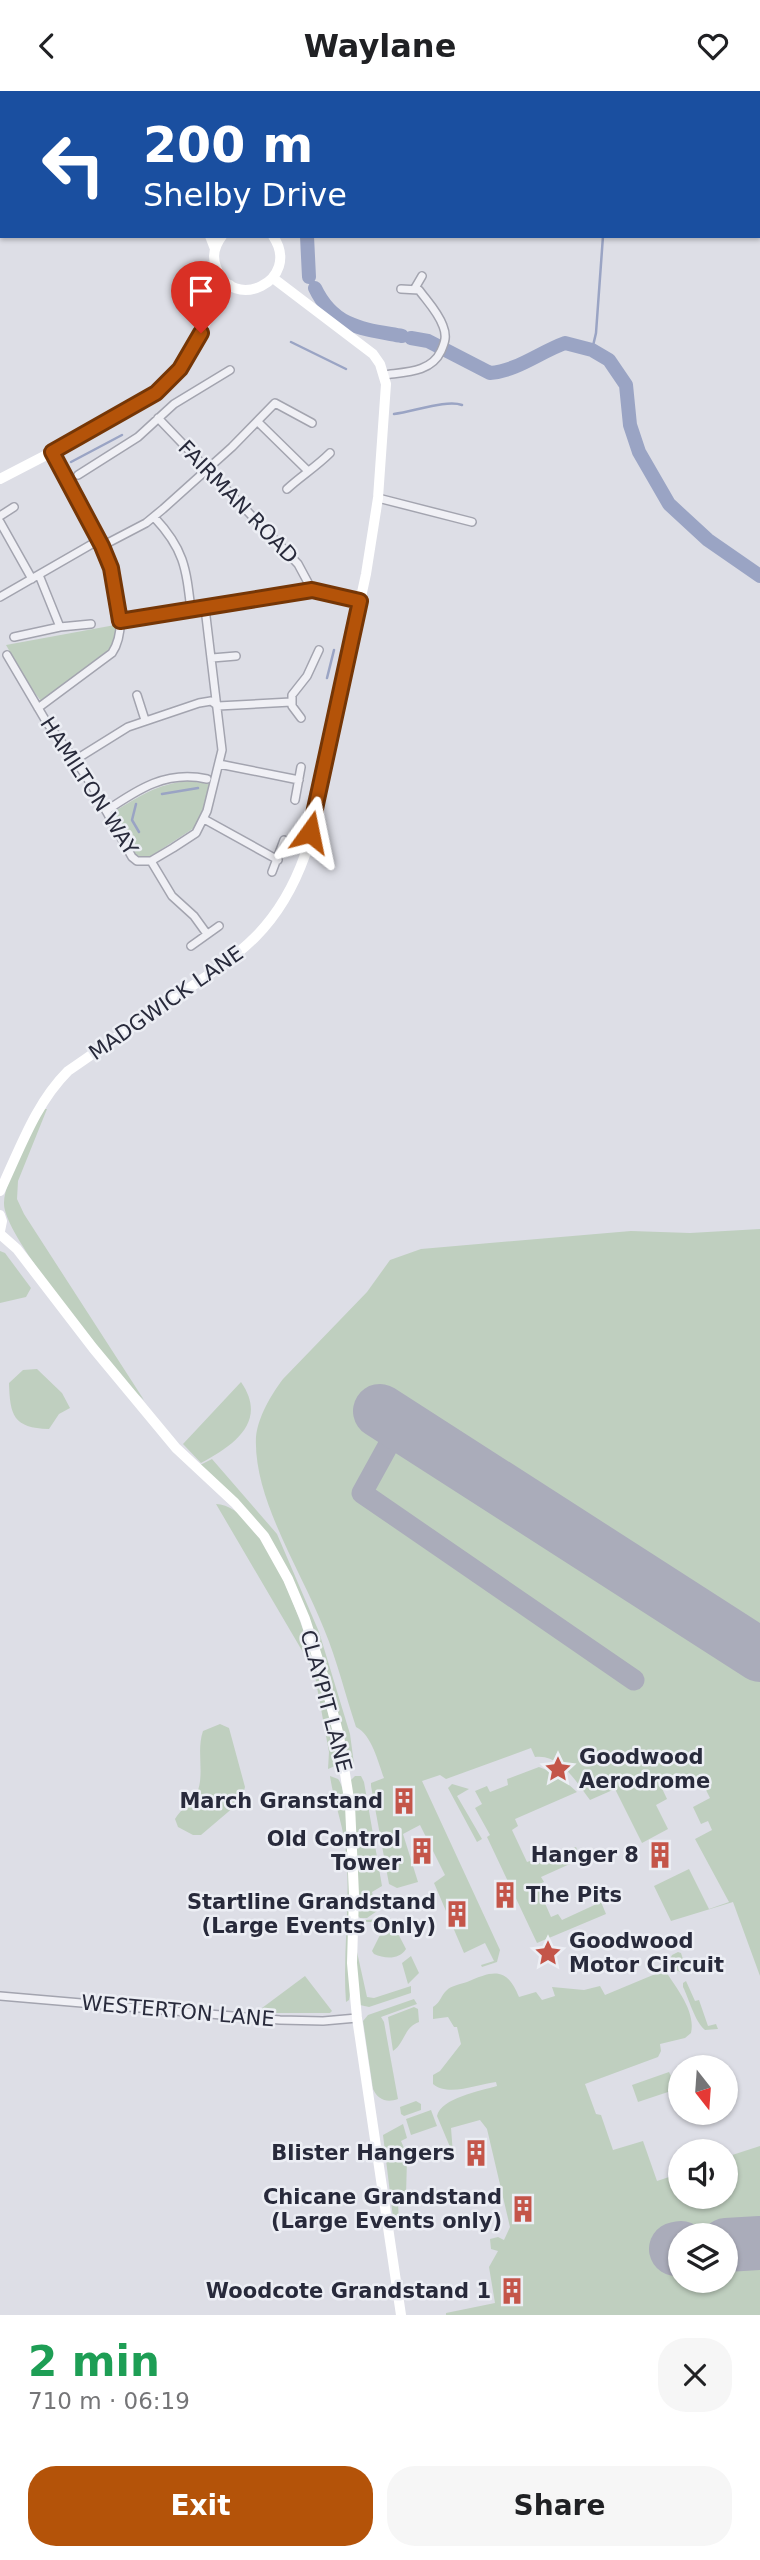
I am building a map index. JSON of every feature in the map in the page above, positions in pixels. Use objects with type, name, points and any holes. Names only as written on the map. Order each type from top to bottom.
[{"type":"street","points":[[211,238],[215,249],[216,270],[230,285],[248,291],[266,285],[273,278],[281,257],[279,241]]},
{"type":"street","points":[[215,249],[221,238]]},
{"type":"street","points":[[415,288],[422,277]]},
{"type":"street","points":[[273,278],[360,343],[380,363],[384,375],[423,368],[435,362],[446,342],[441,320],[419,289],[401,289]]},
{"type":"street","points":[[0,479],[140,403],[170,381],[230,285]]},
{"type":"street","points":[[78,475],[138,437],[174,404],[230,370]]},
{"type":"street","name":"MADGWICK LANE","points":[[0,1191],[43,1101],[68,1071],[239,953],[265,929],[292,887],[305,855],[360,601],[378,498],[386,414],[384,375]]},
{"type":"street","points":[[0,597],[154,517],[258,422],[275,403],[312,423]]},
{"type":"street","name":"FAIRMAN ROAD","points":[[158,418],[298,564],[312,590]]},
{"type":"street","points":[[258,422],[307,470]]},
{"type":"street","points":[[38,708],[113,653],[118,645],[120,621],[111,568],[101,543],[52,452]]},
{"type":"street","points":[[287,489],[330,453]]},
{"type":"street","points":[[378,498],[472,522]]},
{"type":"street","points":[[0,516],[14,507]]},
{"type":"street","points":[[154,517],[180,551],[191,610]]},
{"type":"street","points":[[0,522],[36,577],[60,627]]},
{"type":"street","points":[[120,621],[312,590],[360,601]]},
{"type":"street","name":"HAMILTON WAY","points":[[7,655],[60,743],[75,760],[132,857],[137,861],[151,861],[196,833],[204,819],[222,750],[205,607]]},
{"type":"street","points":[[15,637],[60,627],[91,624]]},
{"type":"street","points":[[290,702],[295,689],[307,676],[319,650]]},
{"type":"street","points":[[212,658],[236,656]]},
{"type":"street","points":[[137,695],[145,720]]},
{"type":"street","points":[[75,760],[115,734],[145,720],[199,703],[211,701],[218,706],[290,702]]},
{"type":"street","points":[[290,702],[301,718]]},
{"type":"street","points":[[219,764],[299,780]]},
{"type":"street","points":[[295,800],[301,767]]},
{"type":"street","points":[[106,811],[157,781],[182,776],[206,779]]},
{"type":"street","points":[[204,819],[278,860]]},
{"type":"street","points":[[272,872],[284,840]]},
{"type":"street","points":[[151,861],[170,893],[194,916],[208,935]]},
{"type":"street","points":[[191,946],[219,926]]},
{"type":"street","points":[[0,1215],[0,1232]]},
{"type":"street","name":"CLAYPIT LANE","points":[[0,1232],[17,1249],[176,1448],[254,1524],[273,1551],[305,1619],[324,1678],[345,1770],[353,1849],[352,1963],[357,2018],[401,2315]]},
{"type":"street","name":"WESTERTON LANE","points":[[0,1996],[280,2020],[323,2021],[357,2018]]},
{"type":"green space","points":[[115,625],[116,641],[108,652],[41,701],[6,645]]},
{"type":"green space","points":[[189,781],[209,784],[201,817],[194,828],[151,856],[141,857],[135,854],[112,813],[158,788]]},
{"type":"green space","points":[[44,1109],[47,1109],[18,1181],[17,1199],[144,1400],[132,1389],[58,1296],[20,1242],[8,1219],[4,1203],[9,1181]]},
{"type":"green space","points":[[760,1229],[760,1976],[733,1902],[671,1921],[654,1886],[689,1869],[709,1909],[729,1902],[695,1839],[712,1830],[708,1821],[701,1824],[693,1807],[710,1798],[702,1782],[686,1790],[677,1773],[659,1782],[667,1799],[656,1805],[668,1829],[642,1843],[615,1789],[590,1800],[560,1764],[544,1757],[535,1757],[531,1748],[446,1779],[440,1775],[422,1781],[500,1950],[497,1962],[482,1967],[481,1965],[494,1961],[485,1943],[464,1953],[434,1883],[445,1875],[420,1825],[403,1834],[418,1882],[397,1888],[389,1884],[371,1786],[371,1783],[384,1778],[370,1742],[356,1727],[329,1641],[270,1510],[257,1461],[256,1437],[262,1414],[283,1379],[367,1292],[390,1260],[421,1249],[631,1231],[690,1233]]},
{"type":"green space","points":[[0,1251],[5,1253],[31,1288],[26,1297],[0,1303]]},
{"type":"green space","points":[[37,1369],[62,1393],[70,1408],[59,1414],[49,1429],[28,1426],[21,1422],[16,1418],[11,1404],[9,1383],[23,1370]]},
{"type":"green space","points":[[241,1382],[251,1409],[249,1420],[236,1440],[201,1463],[183,1444]]},
{"type":"green space","points":[[212,1459],[277,1534],[319,1632],[350,1734],[354,1764],[348,1762],[283,1562],[200,1465]]},
{"type":"green space","points":[[216,1504],[239,1514],[260,1538],[280,1573],[297,1614],[324,1698],[339,1760],[335,1766],[328,1769],[329,1752],[314,1671]]},
{"type":"green space","points":[[220,1724],[229,1728],[245,1787],[241,1801],[201,1835],[193,1835],[178,1827],[175,1819],[197,1793],[203,1731]]},
{"type":"green space","points":[[539,1767],[557,1774],[577,1792],[515,1819],[518,1826],[512,1830],[527,1862],[533,1860],[537,1864],[576,1847],[581,1859],[541,1877],[544,1882],[537,1885],[551,1917],[558,1914],[562,1920],[601,1902],[606,1914],[537,1943],[487,1837],[490,1835],[475,1808],[482,1804],[475,1791],[487,1786],[490,1792],[508,1785],[507,1779]]},
{"type":"green space","points":[[330,1776],[338,1779],[347,1816],[351,1916],[350,1994],[346,2002],[347,1864],[344,1836]]},
{"type":"green space","points":[[355,1776],[361,1776],[364,1782],[382,1886],[372,1892],[377,1911],[367,1918],[357,1915],[351,1785]]},
{"type":"green space","points":[[452,1784],[469,1789],[457,1796],[482,1839],[477,1842],[448,1788]]},
{"type":"green space","points":[[390,1918],[406,1949],[396,1957],[387,1958],[372,1951],[382,1931],[386,1930],[386,1922],[366,1920]]},
{"type":"green space","points":[[357,1952],[367,1997],[374,1998],[411,1986],[411,1993],[369,2007],[360,2005]]},
{"type":"green space","points":[[681,1953],[686,1969],[683,1973],[673,1969],[669,1961],[672,1955]]},
{"type":"green space","points":[[411,1956],[419,1973],[408,1984],[402,1963]]},
{"type":"green space","points":[[665,1970],[691,2016],[691,2033],[685,2038],[660,2044],[658,2057],[585,2084],[596,2114],[601,2115],[613,2150],[643,2141],[657,2181],[668,2177],[668,2209],[738,2209],[738,2153],[760,2146],[760,2315],[446,2315],[495,2303],[489,2267],[498,2251],[491,2249],[490,2239],[498,2237],[504,2240],[510,2227],[487,2129],[480,2120],[451,2128],[453,2154],[437,2116],[446,2104],[497,2086],[496,2082],[455,2090],[439,2088],[433,2084],[433,2075],[440,2071],[461,2044],[457,2027],[454,2027],[448,2017],[433,2019],[433,2007],[445,1992],[454,1986],[492,1974],[499,1974],[510,1980],[519,1997],[536,1992],[542,2000],[555,1996],[552,1987],[584,1990],[600,1986],[605,1995]]},
{"type":"green space","points":[[305,1976],[332,2011],[330,2013],[261,2013],[262,2008]]},
{"type":"green space","points":[[686,1981],[695,2001],[699,2000],[708,2026],[716,2024],[718,2029],[705,2030],[698,2022],[683,1987]]},
{"type":"green space","points":[[414,1999],[417,2004],[381,2017],[398,2099],[383,2100],[373,2089],[363,2021],[368,2015]]},
{"type":"green space","points":[[414,2007],[418,2009],[419,2022],[410,2028],[393,2051],[388,2017]]},
{"type":"green space","points":[[668,2072],[668,2092],[638,2102],[632,2085]]},
{"type":"green space","points":[[416,2101],[421,2104],[421,2110],[404,2116],[401,2114],[400,2107]]},
{"type":"green space","points":[[431,2110],[437,2126],[411,2135],[406,2119]]},
{"type":"green space","points":[[403,2124],[407,2138],[401,2141],[404,2148],[410,2147],[415,2154],[407,2159],[406,2196],[404,2202],[398,2202],[399,2225],[394,2226],[383,2135]]},
{"type":"waterway","points":[[307,238],[309,277]]},
{"type":"waterway","points":[[592,350],[596,333],[603,238]]},
{"type":"waterway","points":[[315,288],[331,311],[341,319],[363,328],[402,336]]},
{"type":"waterway","points":[[411,338],[428,341],[490,373],[519,365],[565,343],[592,350],[609,360],[626,385],[630,425],[639,452],[669,504],[708,540],[760,576]]},
{"type":"waterway","points":[[291,342],[346,369]]},
{"type":"waterway","points":[[394,414],[439,405],[462,405]]},
{"type":"waterway","points":[[71,462],[122,435]]},
{"type":"waterway","points":[[327,678],[334,650]]},
{"type":"waterway","points":[[162,794],[198,788]]},
{"type":"waterway","points":[[136,804],[132,820],[139,832]]},
{"type":"taxiway","points":[[400,1424],[362,1493],[634,1680]]},
{"type":"runway","points":[[380,1411],[760,1655]]},
{"type":"runway","points":[[738,2244],[760,2243]]},
{"type":"place","name":"Goodwood Aerodrome","points":[[558,1769]]},
{"type":"place","name":"March Granstand","points":[[404,1801]]},
{"type":"place","name":"Old Control Tower","points":[[422,1851]]},
{"type":"place","name":"Hanger 8","points":[[660,1855]]},
{"type":"place","name":"The Pits","points":[[505,1895]]},
{"type":"place","name":"Startline Grandstand (Large Events Only)","points":[[457,1914]]},
{"type":"place","name":"Goodwood Motor Circuit","points":[[548,1953]]},
{"type":"place","name":"Blister Hangers","points":[[476,2153]]},
{"type":"place","name":"Chicane Grandstand (Large Events only)","points":[[523,2209]]},
{"type":"place","name":"Woodcote Grandstand 1","points":[[512,2291]]},
{"type":"route","points":[[201,333],[180,369],[156,393],[52,452],[111,568],[120,621],[312,590],[360,601],[310,832]]}]
